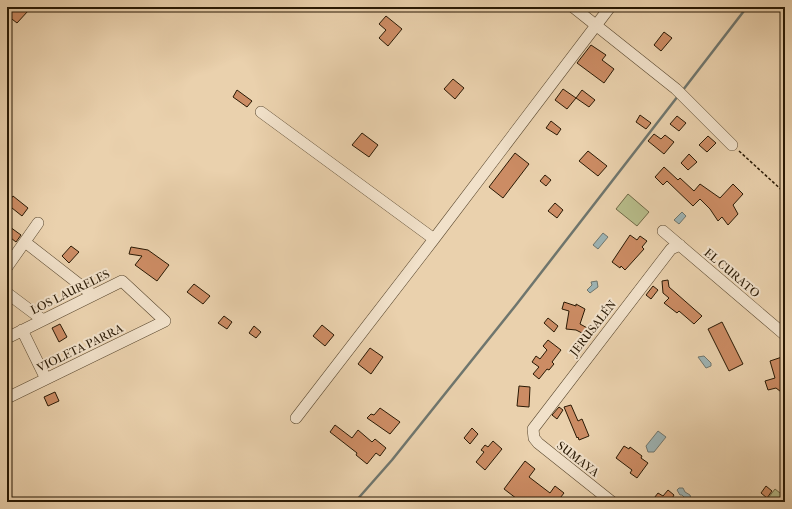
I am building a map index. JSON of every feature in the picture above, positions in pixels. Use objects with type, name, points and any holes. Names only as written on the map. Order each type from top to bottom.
[{"type":"street","points":[[573,7],[676,89],[732,145]]},
{"type":"street","points":[[296,418],[610,7]]},
{"type":"street","points":[[260,112],[434,239]]},
{"type":"street","points":[[7,266],[38,223]]},
{"type":"street","name":"EL CURATO","points":[[662,231],[785,335]]},
{"type":"street","points":[[25,242],[93,295]]},
{"type":"street","name":"JERUSALÉN","points":[[532,432],[535,424],[666,255],[671,249],[680,245]]},
{"type":"street","name":"LOS LAURELES","points":[[7,338],[122,281],[165,321]]},
{"type":"street","points":[[7,293],[43,320]]},
{"type":"street","name":"VIOLETA PARRA","points":[[7,398],[165,321]]},
{"type":"street","points":[[22,330],[46,379]]},
{"type":"street","name":"SUMAYA","points":[[532,432],[538,443],[612,502]]},
{"type":"path","points":[[732,145],[785,193]]},
{"type":"green space","points":[[628,194],[649,212],[637,226],[616,209]]},
{"type":"green space","points":[[775,489],[785,497],[785,502],[765,502]]},
{"type":"water","points":[[682,212],[686,216],[679,224],[674,220]]},
{"type":"water","points":[[603,233],[608,237],[598,249],[593,245]]},
{"type":"water","points":[[597,281],[598,287],[590,293],[587,290],[592,285],[591,282]]},
{"type":"water","points":[[704,356],[711,363],[711,366],[706,368],[698,357]]},
{"type":"water","points":[[658,431],[666,437],[654,452],[648,452],[646,446]]},
{"type":"water","points":[[679,488],[683,488],[685,492],[690,495],[691,499],[688,501],[680,495],[677,490]]},
{"type":"building","points":[[16,7],[23,7],[28,11],[17,23],[8,16]]},
{"type":"building","points":[[386,16],[402,29],[388,46],[379,38],[386,30],[379,24]]},
{"type":"building","points":[[664,32],[672,38],[661,51],[654,45]]},
{"type":"building","points":[[591,45],[606,55],[602,60],[614,69],[604,83],[577,63]]},
{"type":"building","points":[[453,79],[464,88],[455,99],[444,89]]},
{"type":"building","points":[[563,89],[576,98],[567,109],[555,100]]},
{"type":"building","points":[[237,90],[252,101],[247,107],[233,97]]},
{"type":"building","points":[[582,90],[595,100],[589,107],[576,98]]},
{"type":"building","points":[[640,115],[651,123],[646,129],[636,122]]},
{"type":"building","points":[[677,116],[686,123],[679,131],[670,124]]},
{"type":"building","points":[[551,121],[561,129],[557,135],[546,128]]},
{"type":"building","points":[[362,133],[378,145],[369,157],[352,145]]},
{"type":"building","points":[[654,134],[661,139],[665,135],[674,142],[664,154],[648,141]]},
{"type":"building","points":[[708,136],[716,143],[707,152],[699,145]]},
{"type":"building","points":[[588,151],[607,166],[598,176],[579,161]]},
{"type":"building","points":[[515,153],[529,164],[503,198],[489,187]]},
{"type":"building","points":[[689,154],[697,162],[688,170],[681,163]]},
{"type":"building","points":[[664,167],[678,180],[680,178],[694,191],[700,184],[720,198],[733,184],[743,194],[733,205],[738,214],[728,225],[722,217],[718,221],[710,209],[700,199],[693,206],[667,181],[663,185],[655,177]]},
{"type":"building","points":[[545,175],[551,180],[546,186],[540,181]]},
{"type":"building","points":[[13,196],[28,208],[22,216],[7,204]]},
{"type":"building","points":[[555,203],[563,210],[557,218],[548,211]]},
{"type":"building","points":[[10,227],[21,235],[16,242],[7,235]]},
{"type":"building","points":[[630,235],[637,240],[640,236],[647,241],[642,247],[644,249],[625,270],[621,266],[620,268],[612,262]]},
{"type":"building","points":[[71,246],[79,252],[69,263],[62,256]]},
{"type":"building","points":[[131,247],[148,250],[169,265],[157,281],[135,265],[142,256],[129,254]]},
{"type":"building","points":[[668,280],[669,287],[702,316],[694,324],[679,311],[677,313],[664,303],[669,298],[663,293],[662,281]]},
{"type":"building","points":[[194,284],[210,296],[203,304],[187,292]]},
{"type":"building","points":[[653,286],[658,290],[651,299],[646,295]]},
{"type":"building","points":[[564,302],[576,306],[576,304],[585,309],[580,324],[591,330],[588,336],[576,330],[566,329],[569,311],[562,309]]},
{"type":"building","points":[[224,316],[232,322],[227,329],[218,323]]},
{"type":"building","points":[[548,318],[558,326],[554,332],[544,323]]},
{"type":"building","points":[[722,322],[743,364],[729,371],[708,329]]},
{"type":"building","points":[[60,324],[67,337],[59,342],[52,328]]},
{"type":"building","points":[[322,325],[334,335],[325,346],[313,336]]},
{"type":"building","points":[[254,326],[261,332],[256,338],[249,333]]},
{"type":"building","points":[[548,340],[561,350],[552,362],[554,364],[549,370],[547,369],[539,379],[533,374],[539,367],[532,362],[536,356],[540,359],[547,350],[543,346]]},
{"type":"building","points":[[370,348],[383,357],[371,374],[358,364]]},
{"type":"building","points":[[782,357],[785,367],[781,368],[785,381],[785,395],[776,388],[768,390],[765,381],[775,378],[770,361]]},
{"type":"building","points":[[519,386],[530,387],[529,407],[517,406]]},
{"type":"building","points":[[55,392],[59,401],[48,406],[44,397]]},
{"type":"building","points":[[571,405],[578,421],[582,419],[589,436],[579,440],[564,407]]},
{"type":"building","points":[[559,407],[563,410],[557,419],[552,415]]},
{"type":"building","points":[[380,408],[400,422],[390,434],[367,418],[371,414],[374,415]]},
{"type":"building","points":[[335,425],[352,438],[358,430],[372,442],[375,439],[386,448],[380,456],[376,453],[367,464],[356,455],[357,453],[330,432]]},
{"type":"building","points":[[472,428],[478,434],[470,444],[464,438]]},
{"type":"building","points":[[493,441],[502,449],[485,470],[476,462],[484,452],[481,450],[485,445],[488,447]]},
{"type":"building","points":[[624,446],[629,449],[630,447],[642,456],[641,458],[648,463],[637,478],[630,473],[632,470],[616,458]]},
{"type":"building","points":[[525,461],[535,469],[529,477],[550,493],[555,486],[564,493],[557,502],[521,502],[504,489]]},
{"type":"building","points":[[766,486],[772,491],[767,498],[761,493]]},
{"type":"building","points":[[668,490],[674,495],[670,502],[651,502],[658,493],[663,496]]},
{"type":"waterway","points":[[683,90],[747,7]]},
{"type":"waterway","points":[[355,502],[392,460],[516,305],[678,96]]}]
